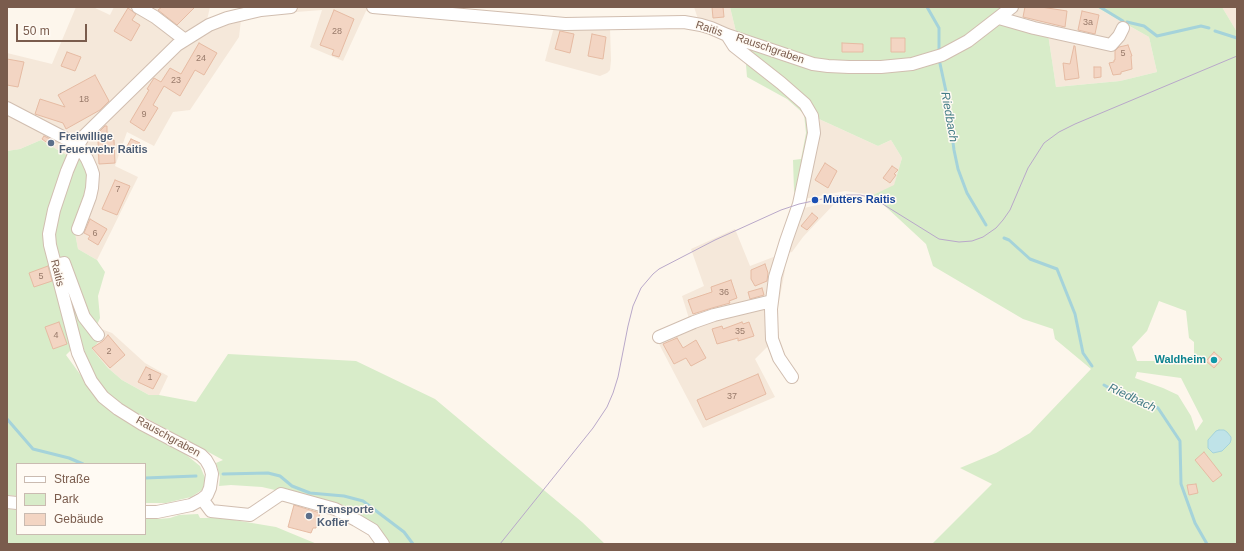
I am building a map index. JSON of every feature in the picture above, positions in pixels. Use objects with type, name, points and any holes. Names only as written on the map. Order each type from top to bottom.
[{"type":"street","points":[[138,7],[155,17],[184,40]]},
{"type":"street","name":"Raitis","points":[[103,397],[91,381],[78,353],[50,245],[49,234],[57,198],[78,145],[86,132],[184,40],[209,25],[227,18],[261,10],[291,7]]},
{"type":"street","name":"Raitis","points":[[373,7],[565,24],[684,22],[701,25],[727,35],[734,46],[805,104],[812,116],[814,133],[799,204],[775,277],[771,309],[772,339],[779,358],[792,377]]},
{"type":"street","name":"Rauschgraben","points":[[727,35],[813,64],[837,67],[881,67],[912,64],[940,56],[968,41],[1012,7]]},
{"type":"street","points":[[999,18],[1034,28],[1111,45],[1119,36],[1123,28]]},
{"type":"street","points":[[7,108],[78,145],[90,165],[93,177],[90,197],[78,229]]},
{"type":"street","points":[[55,265],[64,263],[84,317],[98,335]]},
{"type":"street","points":[[659,337],[714,315],[772,301]]},
{"type":"street","name":"Rauschgraben","points":[[103,397],[142,424],[201,455],[206,460],[212,474],[212,482],[207,495],[202,499]]},
{"type":"street","points":[[146,512],[157,512],[191,505],[202,499],[210,511],[250,515],[281,494],[335,509],[373,530],[383,544]]},
{"type":"shaded area","points":[[76,7],[93,7],[110,15],[114,7],[210,7],[207,20],[255,7],[407,7],[408,14],[366,11],[343,61],[310,47],[322,10],[283,13],[241,20],[239,37],[190,110],[173,112],[154,146],[127,132],[115,166],[138,177],[97,260],[78,249],[75,233],[68,156],[41,140],[20,149],[7,151],[7,53],[52,64]]},
{"type":"shaded area","points":[[694,7],[730,7],[739,44],[698,19]]},
{"type":"shaded area","points":[[1004,7],[1096,7],[1149,37],[1157,72],[1120,81],[1056,87],[1048,34],[987,21]]},
{"type":"shaded area","points":[[1222,7],[1237,7],[1237,32]]},
{"type":"shaded area","points":[[554,27],[610,28],[610,70],[600,76],[545,61]]},
{"type":"shaded area","points":[[819,119],[878,146],[891,140],[902,158],[894,186],[873,195],[845,191],[804,199]]},
{"type":"shaded area","points":[[837,201],[803,237],[792,252],[787,253],[782,269],[785,270],[769,345],[755,359],[775,397],[703,428],[659,344],[691,325],[682,296],[704,286],[691,249],[735,229],[750,266],[776,256],[794,210]]},
{"type":"shaded area","points":[[96,327],[112,333],[145,363],[168,376],[159,395],[149,395],[122,380],[108,368],[92,349],[89,332]]},
{"type":"green space","points":[[730,7],[1004,7],[988,20],[1048,34],[1056,87],[1120,81],[1157,72],[1149,37],[1096,7],[1222,7],[1237,32],[1237,544],[929,544],[933,543],[992,484],[960,468],[996,453],[1030,433],[1091,369],[1055,339],[1053,329],[1023,319],[933,266],[926,244],[873,195],[894,185],[902,158],[891,140],[878,146],[819,119],[797,199],[794,191],[793,160],[801,159],[806,133],[804,114],[787,99],[747,77],[746,65],[749,53],[739,44]],"holes":[[[1159,301],[1186,311],[1189,338],[1194,342],[1194,354],[1180,361],[1137,361],[1132,347],[1147,331]],[[1137,372],[1181,378],[1203,421],[1196,431],[1191,416],[1178,395],[1135,378]]]},
{"type":"green space","points":[[41,140],[68,156],[83,157],[90,170],[90,189],[75,233],[78,249],[97,260],[105,272],[98,296],[100,318],[96,327],[89,332],[98,342],[92,349],[108,368],[122,380],[149,395],[159,395],[196,402],[228,354],[356,361],[435,399],[582,522],[605,544],[391,544],[374,525],[314,499],[262,487],[231,485],[219,486],[220,477],[216,463],[223,460],[122,405],[107,393],[97,381],[81,340],[66,355],[101,403],[133,425],[184,453],[200,466],[206,480],[202,490],[191,497],[166,503],[146,503],[146,463],[16,463],[16,496],[7,495],[7,151],[20,149]]},
{"type":"green space","points":[[7,509],[16,510],[16,535],[146,535],[146,519],[170,518],[179,515],[198,514],[200,518],[234,518],[234,520],[276,527],[317,544],[7,544]]},
{"type":"water","points":[[1224,430],[1227,432],[1231,437],[1231,440],[1222,451],[1213,453],[1208,448],[1208,440],[1216,431]]},
{"type":"building","points":[[162,7],[195,7],[177,25],[158,10]]},
{"type":"building","points":[[712,7],[723,7],[724,17],[713,18]]},
{"type":"building","points":[[1025,7],[1041,7],[1067,11],[1065,27],[1023,17]]},
{"type":"building","points":[[128,8],[136,14],[132,20],[140,25],[131,41],[114,31]]},
{"type":"building","points":[[334,10],[354,19],[339,57],[332,55],[334,50],[320,45]]},
{"type":"building","points":[[1082,11],[1099,15],[1095,34],[1078,30]]},
{"type":"building","points":[[560,31],[574,34],[570,53],[555,49]]},
{"type":"building","points":[[592,34],[606,37],[603,59],[588,56]]},
{"type":"building","points":[[891,38],[905,38],[905,52],[891,52]]},
{"type":"building","points":[[199,43],[217,53],[204,75],[195,70],[180,96],[164,86],[153,105],[158,108],[144,131],[130,122],[149,90],[147,89],[154,78],[161,82],[170,68],[181,74]]},
{"type":"building","points":[[842,43],[863,44],[863,52],[842,52]]},
{"type":"building","points":[[1128,45],[1132,56],[1132,69],[1121,72],[1121,74],[1113,75],[1109,63],[1114,62],[1115,60],[1115,51],[1119,47]]},
{"type":"building","points":[[1074,46],[1079,78],[1065,80],[1063,63],[1070,64]]},
{"type":"building","points":[[67,52],[81,57],[75,71],[61,66]]},
{"type":"building","points":[[7,59],[24,62],[18,87],[7,85]]},
{"type":"building","points":[[1094,67],[1101,67],[1101,77],[1094,78]]},
{"type":"building","points":[[95,75],[109,101],[100,110],[66,129],[63,123],[35,114],[40,99],[65,107],[58,95]]},
{"type":"building","points":[[107,126],[107,140],[114,140],[115,163],[99,164],[99,132]]},
{"type":"building","points":[[44,136],[56,142],[53,147],[42,139]]},
{"type":"building","points":[[131,139],[140,143],[135,153],[126,148]]},
{"type":"building","points":[[825,163],[837,171],[828,188],[815,180]]},
{"type":"building","points":[[892,166],[898,170],[894,174],[896,175],[890,183],[883,178]]},
{"type":"building","points":[[115,180],[130,186],[117,215],[102,209]]},
{"type":"building","points":[[812,213],[818,218],[807,230],[801,226]]},
{"type":"building","points":[[90,219],[107,229],[98,245],[88,239],[90,236],[84,233]]},
{"type":"building","points":[[765,264],[768,273],[767,281],[755,286],[751,279],[751,270]]},
{"type":"building","points":[[48,266],[52,281],[34,287],[29,273]]},
{"type":"building","points":[[731,280],[737,298],[729,301],[730,303],[693,314],[688,300],[712,292],[711,287]]},
{"type":"building","points":[[762,288],[764,295],[750,299],[748,292]]},
{"type":"building","points":[[59,322],[67,344],[53,349],[45,327]]},
{"type":"building","points":[[742,322],[743,324],[749,322],[754,336],[738,341],[738,338],[717,344],[712,329],[722,326],[723,329]]},
{"type":"building","points":[[108,335],[125,355],[110,368],[92,348],[103,341]]},
{"type":"building","points":[[677,338],[683,348],[696,340],[706,358],[691,366],[686,358],[674,364],[663,344]]},
{"type":"building","name":"Waldheim","points":[[1214,352],[1222,359],[1214,368],[1206,361]]},
{"type":"building","points":[[146,367],[161,374],[153,389],[138,382]]},
{"type":"building","points":[[758,374],[766,394],[706,420],[697,400]]},
{"type":"building","points":[[1204,452],[1222,475],[1213,482],[1195,460]]},
{"type":"building","points":[[1196,484],[1198,493],[1189,495],[1187,485]]},
{"type":"building","points":[[294,505],[320,513],[316,528],[313,528],[311,533],[288,527]]},
{"type":"waterway","name":"Riedbach","points":[[927,7],[939,28],[939,53]]},
{"type":"waterway","name":"Riedbach","points":[[1100,7],[1123,21]]},
{"type":"waterway","name":"Riedbach","points":[[1127,22],[1144,26],[1157,36],[1201,26],[1209,28]]},
{"type":"waterway","name":"Riedbach","points":[[1215,31],[1237,38]]},
{"type":"waterway","name":"Riedbach","points":[[939,59],[947,96],[958,169],[967,193],[986,225]]},
{"type":"waterway","name":"Riedbach","points":[[1004,238],[1009,240],[1030,259],[1057,269],[1075,314],[1083,353],[1092,366]]},
{"type":"waterway","name":"Riedbach","points":[[1104,385],[1120,394],[1158,408],[1180,441],[1181,484],[1195,523],[1207,544]]},
{"type":"waterway","points":[[7,419],[33,449],[69,458],[81,463]]},
{"type":"waterway","points":[[223,474],[268,473],[280,476],[292,486],[310,493],[344,496],[363,501],[404,532],[413,544]]},
{"type":"waterway","points":[[146,478],[196,476]]},
{"type":"tram line","points":[[500,544],[593,428],[607,407],[618,377],[633,306],[641,288],[659,269],[715,240],[781,210],[799,204],[841,195],[860,195],[873,198],[939,239],[959,242],[972,241],[983,237],[996,228],[1003,220],[1010,210],[1028,168],[1044,143],[1059,132],[1237,56]]},
{"type":"place","name":"Freiwillige Feuerwehr Raitis","points":[[51,143]]},
{"type":"place","name":"Mutters Raitis","points":[[815,200]]},
{"type":"place","name":"Waldheim","points":[[1214,360]]},
{"type":"place","name":"Transporte Kofler","points":[[309,516]]}]
